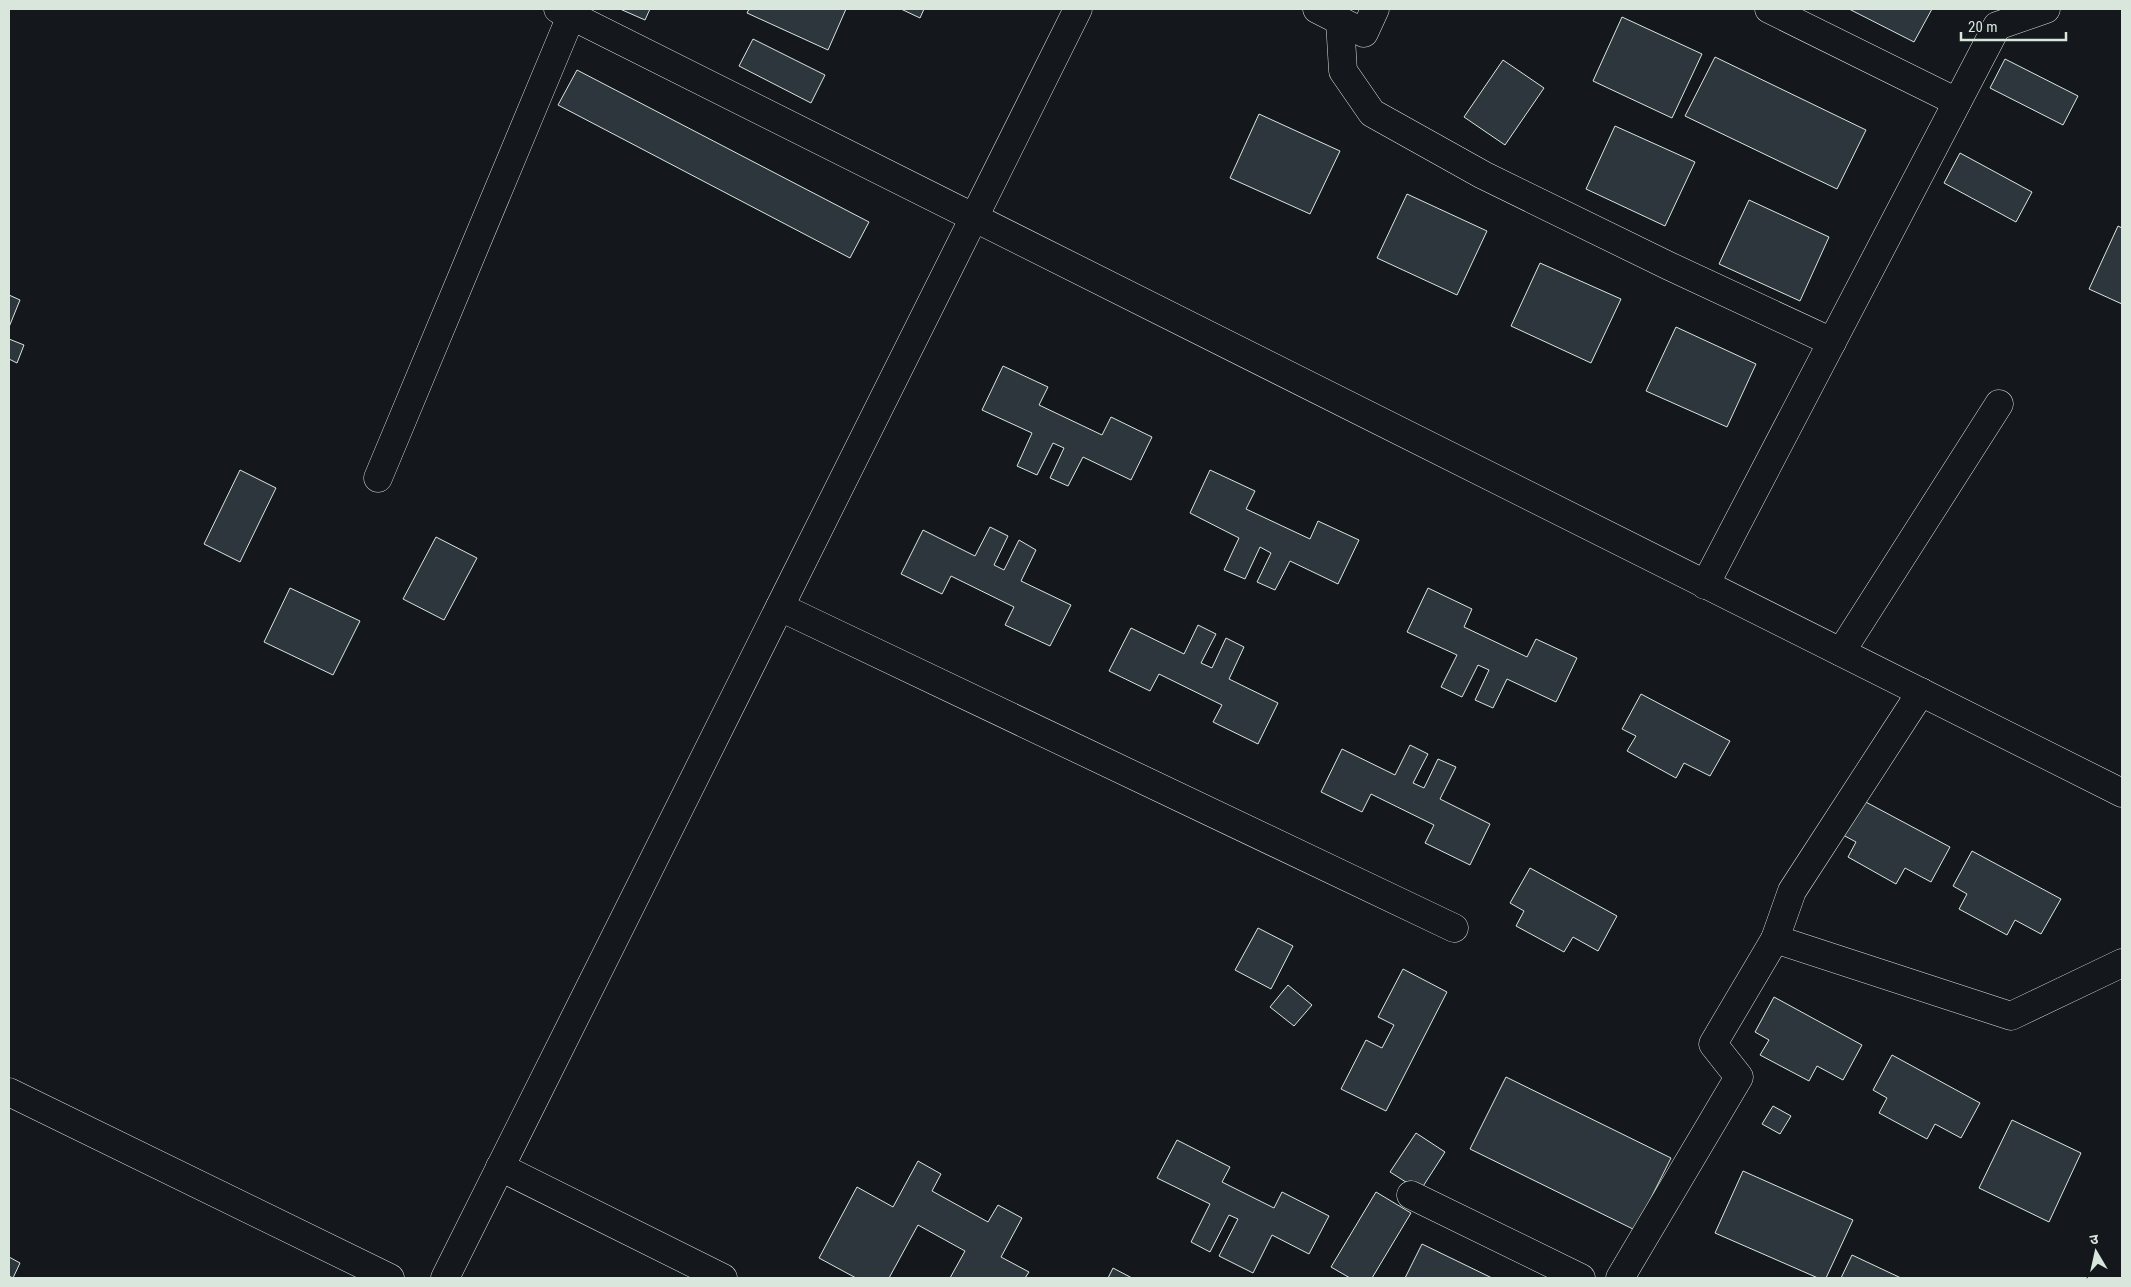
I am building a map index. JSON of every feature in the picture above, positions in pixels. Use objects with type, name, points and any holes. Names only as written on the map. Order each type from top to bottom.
[{"type":"street","points":[[445,1278],[1078,9]]},
{"type":"street","points":[[1329,15],[1364,33],[1375,9]]},
{"type":"street","points":[[1769,9],[1957,102]]},
{"type":"street","points":[[1705,584],[1997,26],[2046,9]]},
{"type":"street","points":[[378,478],[565,12],[2122,793]]},
{"type":"street","points":[[1329,15],[1343,71],[1372,113],[1483,175],[1669,266],[1832,342]]},
{"type":"street","points":[[1841,652],[1999,404]]},
{"type":"street","points":[[780,607],[1454,928]]},
{"type":"street","points":[[1620,1278],[1738,1077],[1713,1044],[1775,939],[1792,890],[1920,692]]},
{"type":"street","points":[[1775,939],[2011,1016],[2122,963]]},
{"type":"street","points":[[9,1092],[390,1278]]},
{"type":"street","points":[[500,1168],[723,1278]]},
{"type":"street","points":[[1411,1196],[1580,1278]]},
{"type":"building","points":[[620,9],[650,9],[645,20]]},
{"type":"building","points":[[749,9],[846,9],[828,50],[747,13]]},
{"type":"building","points":[[901,9],[924,9],[920,18]]},
{"type":"building","points":[[1849,9],[1932,9],[1914,42]]},
{"type":"building","points":[[1622,17],[1702,54],[1672,118],[1593,81]]},
{"type":"building","points":[[753,39],[825,75],[811,103],[739,66]]},
{"type":"building","points":[[1715,57],[1866,130],[1837,189],[1685,116]]},
{"type":"building","points":[[2005,59],[2078,96],[2063,125],[1990,88]]},
{"type":"building","points":[[1503,60],[1544,88],[1505,145],[1464,117]]},
{"type":"building","points":[[577,70],[869,222],[850,258],[558,105]]},
{"type":"building","points":[[1259,114],[1340,151],[1310,214],[1230,178]]},
{"type":"building","points":[[1615,126],[1695,162],[1665,226],[1586,189]]},
{"type":"building","points":[[1960,153],[2032,192],[2016,222],[1944,183]]},
{"type":"building","points":[[1407,194],[1487,231],[1457,295],[1377,258]]},
{"type":"building","points":[[1749,200],[1829,237],[1800,301],[1719,264]]},
{"type":"building","points":[[2118,226],[2122,228],[2122,304],[2089,289]]},
{"type":"building","points":[[1540,263],[1621,299],[1591,363],[1511,326]]},
{"type":"building","points":[[9,295],[20,300],[9,327]]},
{"type":"building","points":[[1676,327],[1756,364],[1727,427],[1646,391]]},
{"type":"building","points":[[9,339],[24,345],[17,363],[9,359]]},
{"type":"building","points":[[1003,366],[1048,387],[1039,405],[1102,435],[1111,417],[1152,437],[1131,480],[1083,457],[1068,486],[1050,478],[1064,448],[1053,443],[1037,475],[1017,466],[1032,433],[982,410]]},
{"type":"building","points":[[240,470],[276,488],[240,562],[204,544]]},
{"type":"building","points":[[1210,470],[1255,491],[1246,509],[1310,539],[1318,521],[1359,540],[1338,584],[1290,561],[1275,590],[1257,582],[1271,553],[1260,547],[1245,579],[1224,570],[1239,538],[1190,513]]},
{"type":"building","points":[[990,527],[1008,536],[994,565],[1004,570],[1019,540],[1036,550],[1021,581],[1071,605],[1050,646],[1005,625],[1014,607],[951,576],[942,594],[901,574],[923,530],[975,556]]},
{"type":"building","points":[[436,537],[477,558],[444,620],[403,599]]},
{"type":"building","points":[[290,588],[360,621],[333,675],[264,642]]},
{"type":"building","points":[[1428,588],[1472,609],[1464,627],[1527,657],[1536,639],[1577,658],[1556,702],[1507,679],[1493,708],[1475,700],[1489,670],[1478,665],[1462,697],[1441,687],[1457,655],[1407,632]]},
{"type":"building","points":[[1198,625],[1216,634],[1201,663],[1212,668],[1226,638],[1244,647],[1229,679],[1278,703],[1258,744],[1213,722],[1222,705],[1159,674],[1150,691],[1109,671],[1131,628],[1184,654]]},
{"type":"building","points":[[1641,694],[1730,741],[1710,776],[1684,763],[1676,778],[1627,751],[1636,736],[1622,729]]},
{"type":"building","points":[[1410,745],[1428,754],[1413,783],[1424,788],[1438,759],[1456,767],[1440,799],[1490,824],[1470,865],[1425,843],[1434,825],[1371,794],[1362,812],[1321,792],[1342,749],[1395,775]]},
{"type":"building","points":[[1862,800],[1950,847],[1931,882],[1905,868],[1896,884],[1848,857],[1856,842],[1843,835]]},
{"type":"building","points":[[1972,851],[2061,899],[2041,934],[2015,920],[2007,935],[1959,909],[1967,894],[1953,886]]},
{"type":"building","points":[[1530,868],[1617,916],[1598,951],[1573,937],[1564,952],[1516,926],[1524,911],[1510,903]]},
{"type":"building","points":[[1258,928],[1293,946],[1271,989],[1235,970]]},
{"type":"building","points":[[1403,969],[1447,992],[1386,1111],[1341,1089],[1366,1040],[1382,1048],[1394,1025],[1378,1017]]},
{"type":"building","points":[[1288,985],[1312,1005],[1294,1026],[1270,1007]]},
{"type":"building","points":[[1774,997],[1862,1045],[1843,1080],[1817,1066],[1809,1081],[1760,1055],[1769,1040],[1755,1032]]},
{"type":"building","points":[[1892,1055],[1980,1103],[1961,1138],[1935,1124],[1927,1139],[1879,1113],[1887,1098],[1873,1090]]},
{"type":"building","points":[[1506,1077],[1671,1158],[1635,1230],[1470,1149]]},
{"type":"building","points":[[1773,1106],[1791,1116],[1780,1134],[1762,1124]]},
{"type":"building","points":[[2012,1120],[2081,1153],[2049,1222],[1979,1188]]},
{"type":"building","points":[[1416,1133],[1445,1152],[1420,1191],[1390,1172]]},
{"type":"building","points":[[1177,1140],[1230,1167],[1222,1182],[1274,1208],[1282,1192],[1329,1216],[1309,1254],[1272,1235],[1253,1273],[1219,1256],[1238,1219],[1229,1215],[1210,1252],[1191,1242],[1210,1204],[1157,1178]]},
{"type":"building","points":[[918,1161],[941,1174],[932,1191],[988,1222],[998,1205],[1022,1218],[1001,1257],[1029,1272],[1025,1278],[950,1278],[965,1251],[918,1225],[889,1278],[856,1278],[819,1258],[857,1187],[893,1207]]},
{"type":"building","points":[[1743,1171],[1853,1220],[1826,1278],[1818,1278],[1715,1233]]},
{"type":"building","points":[[1376,1192],[1411,1213],[1372,1278],[1350,1278],[1331,1267]]},
{"type":"building","points":[[1422,1244],[1492,1278],[1405,1278]]},
{"type":"building","points":[[1852,1255],[1901,1278],[1841,1278]]},
{"type":"building","points":[[9,1257],[20,1263],[13,1278],[9,1276]]},
{"type":"building","points":[[1113,1268],[1132,1278],[1108,1278]]}]
